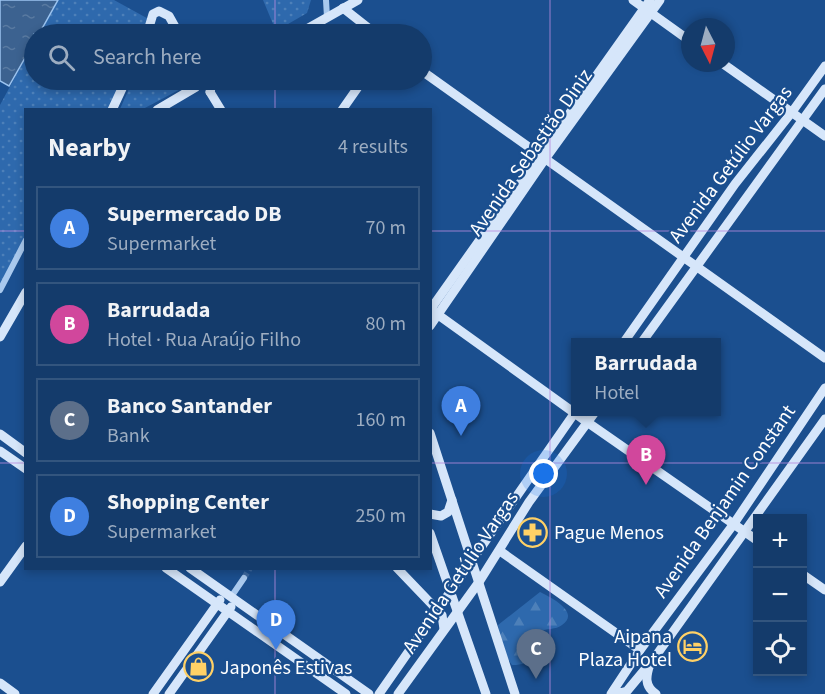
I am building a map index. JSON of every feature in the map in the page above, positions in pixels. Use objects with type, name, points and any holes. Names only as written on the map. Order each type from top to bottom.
[{"type":"main road","points":[[316,24],[327,18],[342,4],[358,0]]},
{"type":"main road","points":[[633,0],[648,7],[681,34]]},
{"type":"main road","name":"Avenida Sebastião Diniz","points":[[433,311],[648,7],[660,0]]},
{"type":"main road","points":[[342,4],[365,24]]},
{"type":"main road","points":[[150,24],[153,14],[163,11],[173,24]]},
{"type":"main road","name":"Avenida Getúlio Vargas","points":[[627,338],[735,184],[825,66]]},
{"type":"main road","points":[[735,72],[825,136]]},
{"type":"main road","points":[[432,78],[825,358]]},
{"type":"main road","name":"Avenida Getúlio Vargas","points":[[645,338],[825,89]]},
{"type":"main road","points":[[114,108],[122,90]]},
{"type":"main road","points":[[160,108],[187,90]]},
{"type":"main road","points":[[207,90],[220,108]]},
{"type":"main road","points":[[343,108],[356,90]]},
{"type":"main road","points":[[0,337],[24,295]]},
{"type":"main road","points":[[433,311],[571,409]]},
{"type":"main road","name":"Avenida Benjamin Constant","points":[[825,388],[733,525],[640,650],[613,692],[627,691],[650,664],[825,419]]},
{"type":"main road","name":"Avenida Getúlio Vargas","points":[[379,694],[572,416]]},
{"type":"main road","points":[[580,416],[753,538]]},
{"type":"main road","name":"Avenida Getúlio Vargas","points":[[398,694],[500,551],[529,502],[591,416]]},
{"type":"main road","points":[[0,434],[24,452]]},
{"type":"main road","points":[[432,439],[515,694]]},
{"type":"main road","points":[[0,451],[24,468]]},
{"type":"main road","points":[[432,514],[441,516],[448,512],[452,500]]},
{"type":"main road","points":[[432,538],[486,694]]},
{"type":"main road","points":[[0,582],[24,549]]},
{"type":"main road","points":[[500,551],[640,650]]},
{"type":"main road","points":[[169,570],[346,694]]},
{"type":"main road","points":[[193,570],[369,694]]},
{"type":"main road","points":[[399,570],[437,609],[444,620],[444,629]]},
{"type":"main road","points":[[807,577],[825,590]]},
{"type":"main road","points":[[153,694],[217,604],[231,597]]},
{"type":"main road","points":[[169,694],[228,612],[231,597]]},
{"type":"main road","points":[[650,664],[646,680],[648,686],[656,694]]},
{"type":"main road","points":[[0,683],[15,694]]},
{"type":"street","points":[[326,0],[327,18]]},
{"type":"street","points":[[0,290],[24,244]]},
{"type":"street","points":[[231,597],[244,578]]},
{"type":"green space","points":[[58,0],[114,0],[154,22],[153,24],[45,24]]},
{"type":"green space","points":[[263,0],[311,0],[307,13],[288,24],[273,24]]},
{"type":"green space","points":[[24,61],[24,90],[121,90],[112,108],[24,108],[24,239],[0,288],[0,105]]},
{"type":"green space","points":[[129,90],[179,90],[145,108],[120,108]]},
{"type":"green space","points":[[540,592],[566,610],[567,620],[560,627],[538,632],[538,646],[531,660],[512,665],[502,646],[498,625]]},
{"type":"water","points":[[0,0],[58,0],[45,24],[24,24],[24,60],[9,86],[0,81]]},
{"type":"tunnel","points":[[244,578],[249,570]]},
{"type":"place","name":"Supermercado DB","points":[[461,436]]},
{"type":"place","name":"Barrudada","points":[[646,485]]},
{"type":"place","name":"Pague Menos","points":[[533,532]]},
{"type":"place","name":"Aipana Plaza Hotel","points":[[693,647]]},
{"type":"place","name":"Shopping Center","points":[[276,650]]},
{"type":"place","name":"Japonês Estivas","points":[[199,667]]},
{"type":"place","name":"Banco Santander","points":[[536,679]]}]
